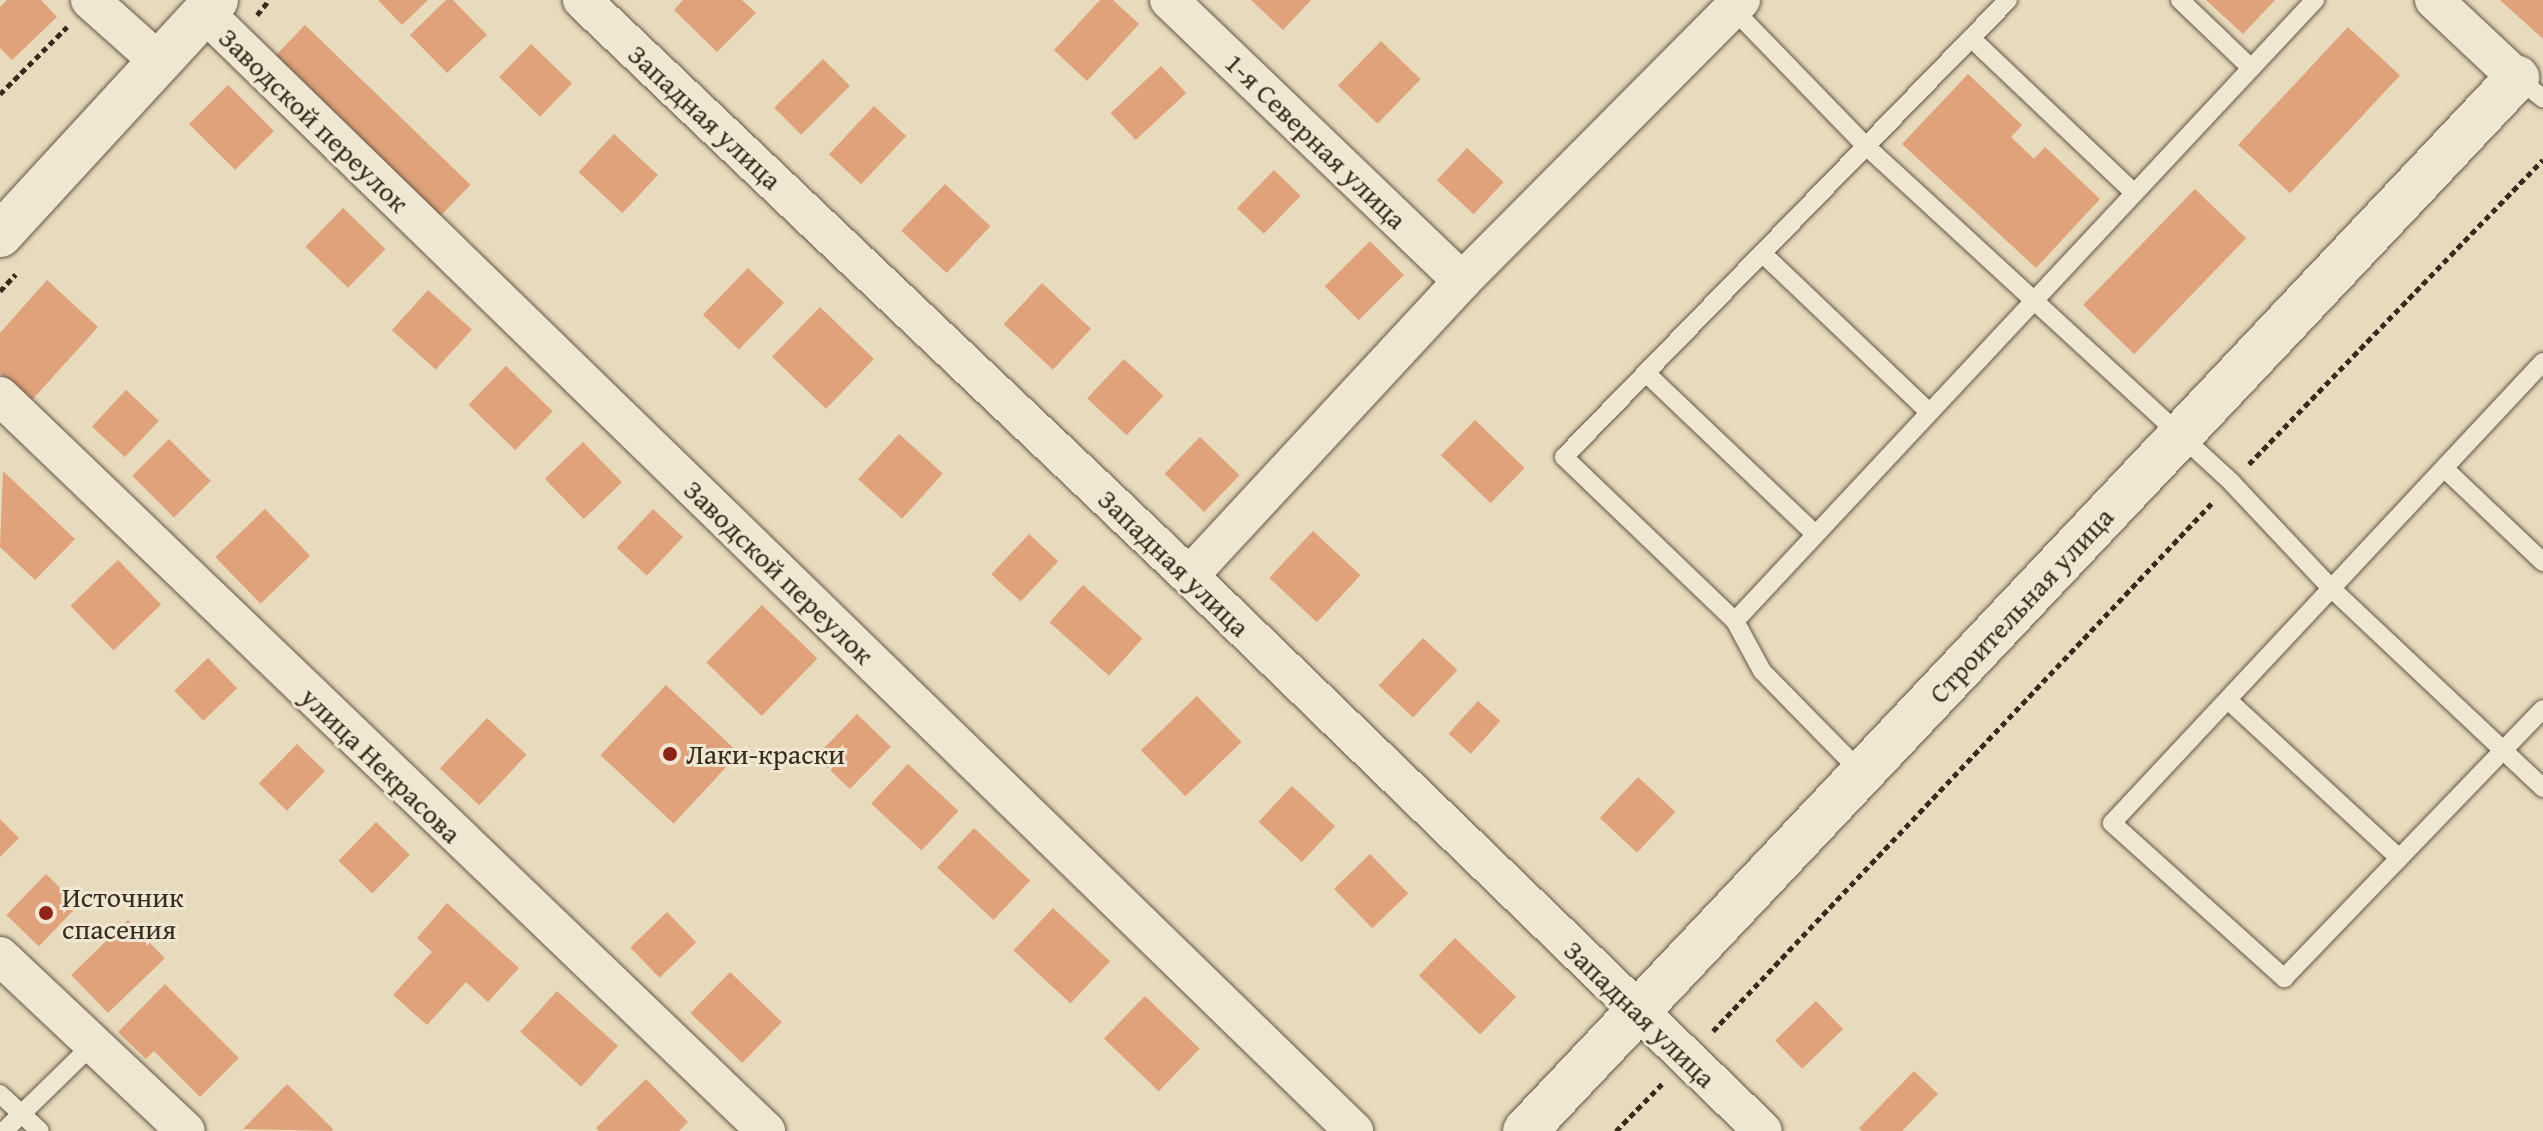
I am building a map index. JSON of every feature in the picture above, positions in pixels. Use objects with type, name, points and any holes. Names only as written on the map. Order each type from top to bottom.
[{"type":"street","name":"Западная улица","points":[[582,0],[1189,576],[1685,1060],[1763,1131]]},
{"type":"street","name":"1-я Северная улица","points":[[1169,0],[1462,281]]},
{"type":"street","points":[[2434,0],[2530,88]]},
{"type":"street","points":[[91,1],[157,60]]},
{"type":"street","points":[[1189,576],[1462,281],[1738,5]]},
{"type":"street","points":[[0,235],[157,60],[210,6]]},
{"type":"street","name":"Заводской переулок","points":[[210,6],[1354,1131]]},
{"type":"street","name":"Строительная улица","points":[[1525,1131],[2178,438],[2530,88]]},
{"type":"street","name":"улица Некрасова","points":[[0,396],[766,1131]]},
{"type":"street","points":[[0,956],[186,1131]]},
{"type":"lane","points":[[1863,774],[1762,671],[1735,621],[1564,457],[2008,0]]},
{"type":"lane","points":[[2180,0],[2249,66]]},
{"type":"lane","points":[[1735,621],[2249,66],[2315,0]]},
{"type":"lane","points":[[1738,5],[1866,146],[2178,438],[2232,483],[2332,589],[2543,788]]},
{"type":"lane","points":[[1971,38],[2133,192]]},
{"type":"lane","points":[[1762,253],[1929,412]]},
{"type":"lane","points":[[2543,362],[2112,823],[2284,978],[2543,709]]},
{"type":"lane","points":[[1646,373],[1815,534]]},
{"type":"lane","points":[[2445,469],[2543,562]]},
{"type":"lane","points":[[2228,700],[2399,858]]},
{"type":"lane","points":[[4,1131],[93,1044]]},
{"type":"lane","points":[[0,1094],[40,1131]]},
{"type":"path","points":[[0,94],[91,1]]},
{"type":"path","points":[[1616,1131],[2543,160]]},
{"type":"building","points":[[7,0],[41,0],[57,17],[12,60],[0,48],[0,7]]},
{"type":"building","points":[[378,0],[428,0],[402,25]]},
{"type":"building","points":[[446,0],[453,0],[487,35],[447,73],[410,35]]},
{"type":"building","points":[[683,0],[742,0],[756,13],[717,52],[674,10]]},
{"type":"building","points":[[1100,0],[1113,0],[1139,24],[1087,81],[1054,50]]},
{"type":"building","points":[[1251,0],[1311,0],[1283,30]]},
{"type":"building","points":[[2206,0],[2275,0],[2243,34]]},
{"type":"building","points":[[2500,0],[2543,0],[2543,39]]},
{"type":"building","points":[[305,25],[470,185],[441,216],[275,56]]},
{"type":"building","points":[[2348,27],[2400,75],[2290,193],[2238,145]]},
{"type":"building","points":[[1381,41],[1421,79],[1377,124],[1338,86]]},
{"type":"building","points":[[531,44],[572,84],[540,117],[499,77]]},
{"type":"building","points":[[823,59],[850,86],[801,135],[774,108]]},
{"type":"building","points":[[1161,66],[1186,93],[1136,140],[1111,113]]},
{"type":"building","points":[[1968,74],[2022,125],[2011,137],[2034,159],[2045,147],[2100,199],[2036,268],[1902,144]]},
{"type":"building","points":[[228,85],[274,131],[235,170],[189,124]]},
{"type":"building","points":[[874,106],[906,136],[861,184],[829,154]]},
{"type":"building","points":[[614,134],[658,175],[622,213],[579,172]]},
{"type":"building","points":[[1467,148],[1504,182],[1474,214],[1437,180]]},
{"type":"building","points":[[1274,170],[1301,196],[1264,234],[1237,208]]},
{"type":"building","points":[[945,184],[990,226],[947,273],[901,231]]},
{"type":"building","points":[[2195,189],[2246,238],[2134,354],[2083,305]]},
{"type":"building","points":[[343,208],[385,249],[348,288],[305,247]]},
{"type":"building","points":[[1370,241],[1404,275],[1359,320],[1325,286]]},
{"type":"building","points":[[748,268],[784,303],[739,349],[703,315]]},
{"type":"building","points":[[47,280],[98,327],[31,401],[0,373],[0,333]]},
{"type":"building","points":[[1042,283],[1091,329],[1053,370],[1004,324]]},
{"type":"building","points":[[428,290],[472,329],[436,370],[392,330]]},
{"type":"building","points":[[820,307],[874,359],[826,409],[772,357]]},
{"type":"building","points":[[1124,359],[1163,396],[1127,435],[1087,398]]},
{"type":"building","points":[[506,366],[553,411],[515,450],[468,405]]},
{"type":"building","points":[[126,390],[159,421],[125,457],[92,427]]},
{"type":"building","points":[[1475,420],[1525,468],[1491,503],[1441,455]]},
{"type":"building","points":[[899,434],[943,473],[902,519],[858,479]]},
{"type":"building","points":[[1200,437],[1240,475],[1204,512],[1165,474]]},
{"type":"building","points":[[169,439],[211,481],[174,517],[132,476]]},
{"type":"building","points":[[583,442],[622,482],[584,519],[545,479]]},
{"type":"building","points":[[3,471],[75,539],[35,580],[0,547]]},
{"type":"building","points":[[265,509],[310,556],[261,604],[215,557]]},
{"type":"building","points":[[653,509],[683,537],[647,576],[617,548]]},
{"type":"building","points":[[1313,531],[1361,575],[1317,622],[1269,578]]},
{"type":"building","points":[[1029,534],[1058,561],[1021,602],[991,574]]},
{"type":"building","points":[[118,560],[161,605],[114,650],[71,606]]},
{"type":"building","points":[[1083,585],[1142,639],[1109,676],[1050,622]]},
{"type":"building","points":[[762,605],[817,658],[762,716],[706,663]]},
{"type":"building","points":[[1423,638],[1457,670],[1413,718],[1379,686]]},
{"type":"building","points":[[208,658],[237,688],[203,721],[174,691]]},
{"type":"building","name":"Лаки-краски","points":[[666,685],[739,753],[674,823],[601,755]]},
{"type":"building","points":[[1197,696],[1241,742],[1185,796],[1141,750]]},
{"type":"building","points":[[1478,701],[1500,721],[1471,754],[1449,734]]},
{"type":"building","points":[[857,714],[891,747],[850,789],[816,756]]},
{"type":"building","points":[[487,718],[526,755],[479,805],[440,768]]},
{"type":"building","points":[[297,744],[325,771],[287,811],[259,784]]},
{"type":"building","points":[[908,764],[958,811],[922,851],[871,803]]},
{"type":"building","points":[[1638,777],[1675,812],[1637,853],[1600,818]]},
{"type":"building","points":[[1292,786],[1335,826],[1302,862],[1259,822]]},
{"type":"building","points":[[0,819],[19,838],[0,857]]},
{"type":"building","points":[[376,822],[410,855],[372,893],[338,861]]},
{"type":"building","points":[[974,828],[1030,881],[993,920],[937,867]]},
{"type":"building","points":[[1370,854],[1408,894],[1372,928],[1334,889]]},
{"type":"building","points":[[46,874],[78,905],[39,946],[6,915]]},
{"type":"building","points":[[447,903],[519,968],[488,1002],[466,982],[427,1025],[393,995],[432,952],[417,938]]},
{"type":"building","points":[[1053,908],[1110,961],[1070,1004],[1013,950]]},
{"type":"building","points":[[667,912],[696,942],[659,978],[630,947]]},
{"type":"building","points":[[128,920],[165,958],[108,1013],[71,975]]},
{"type":"building","points":[[1455,938],[1516,997],[1480,1034],[1419,975]]},
{"type":"building","points":[[730,972],[782,1022],[742,1063],[690,1013]]},
{"type":"building","points":[[165,984],[239,1058],[200,1097],[154,1051],[146,1059],[118,1032]]},
{"type":"building","points":[[557,991],[618,1046],[581,1087],[520,1032]]},
{"type":"building","points":[[1145,996],[1200,1049],[1159,1091],[1104,1038]]},
{"type":"building","points":[[1816,1001],[1843,1029],[1802,1069],[1775,1041]]},
{"type":"building","points":[[1914,1071],[1938,1094],[1902,1131],[1862,1131],[1859,1128]]},
{"type":"building","points":[[646,1079],[688,1122],[679,1131],[599,1131],[596,1128]]},
{"type":"building","points":[[287,1084],[333,1129],[332,1131],[243,1129]]},
{"type":"place","name":"Лаки-краски","points":[[670,754]]},
{"type":"place","name":"Источник спасения","points":[[46,913]]}]
